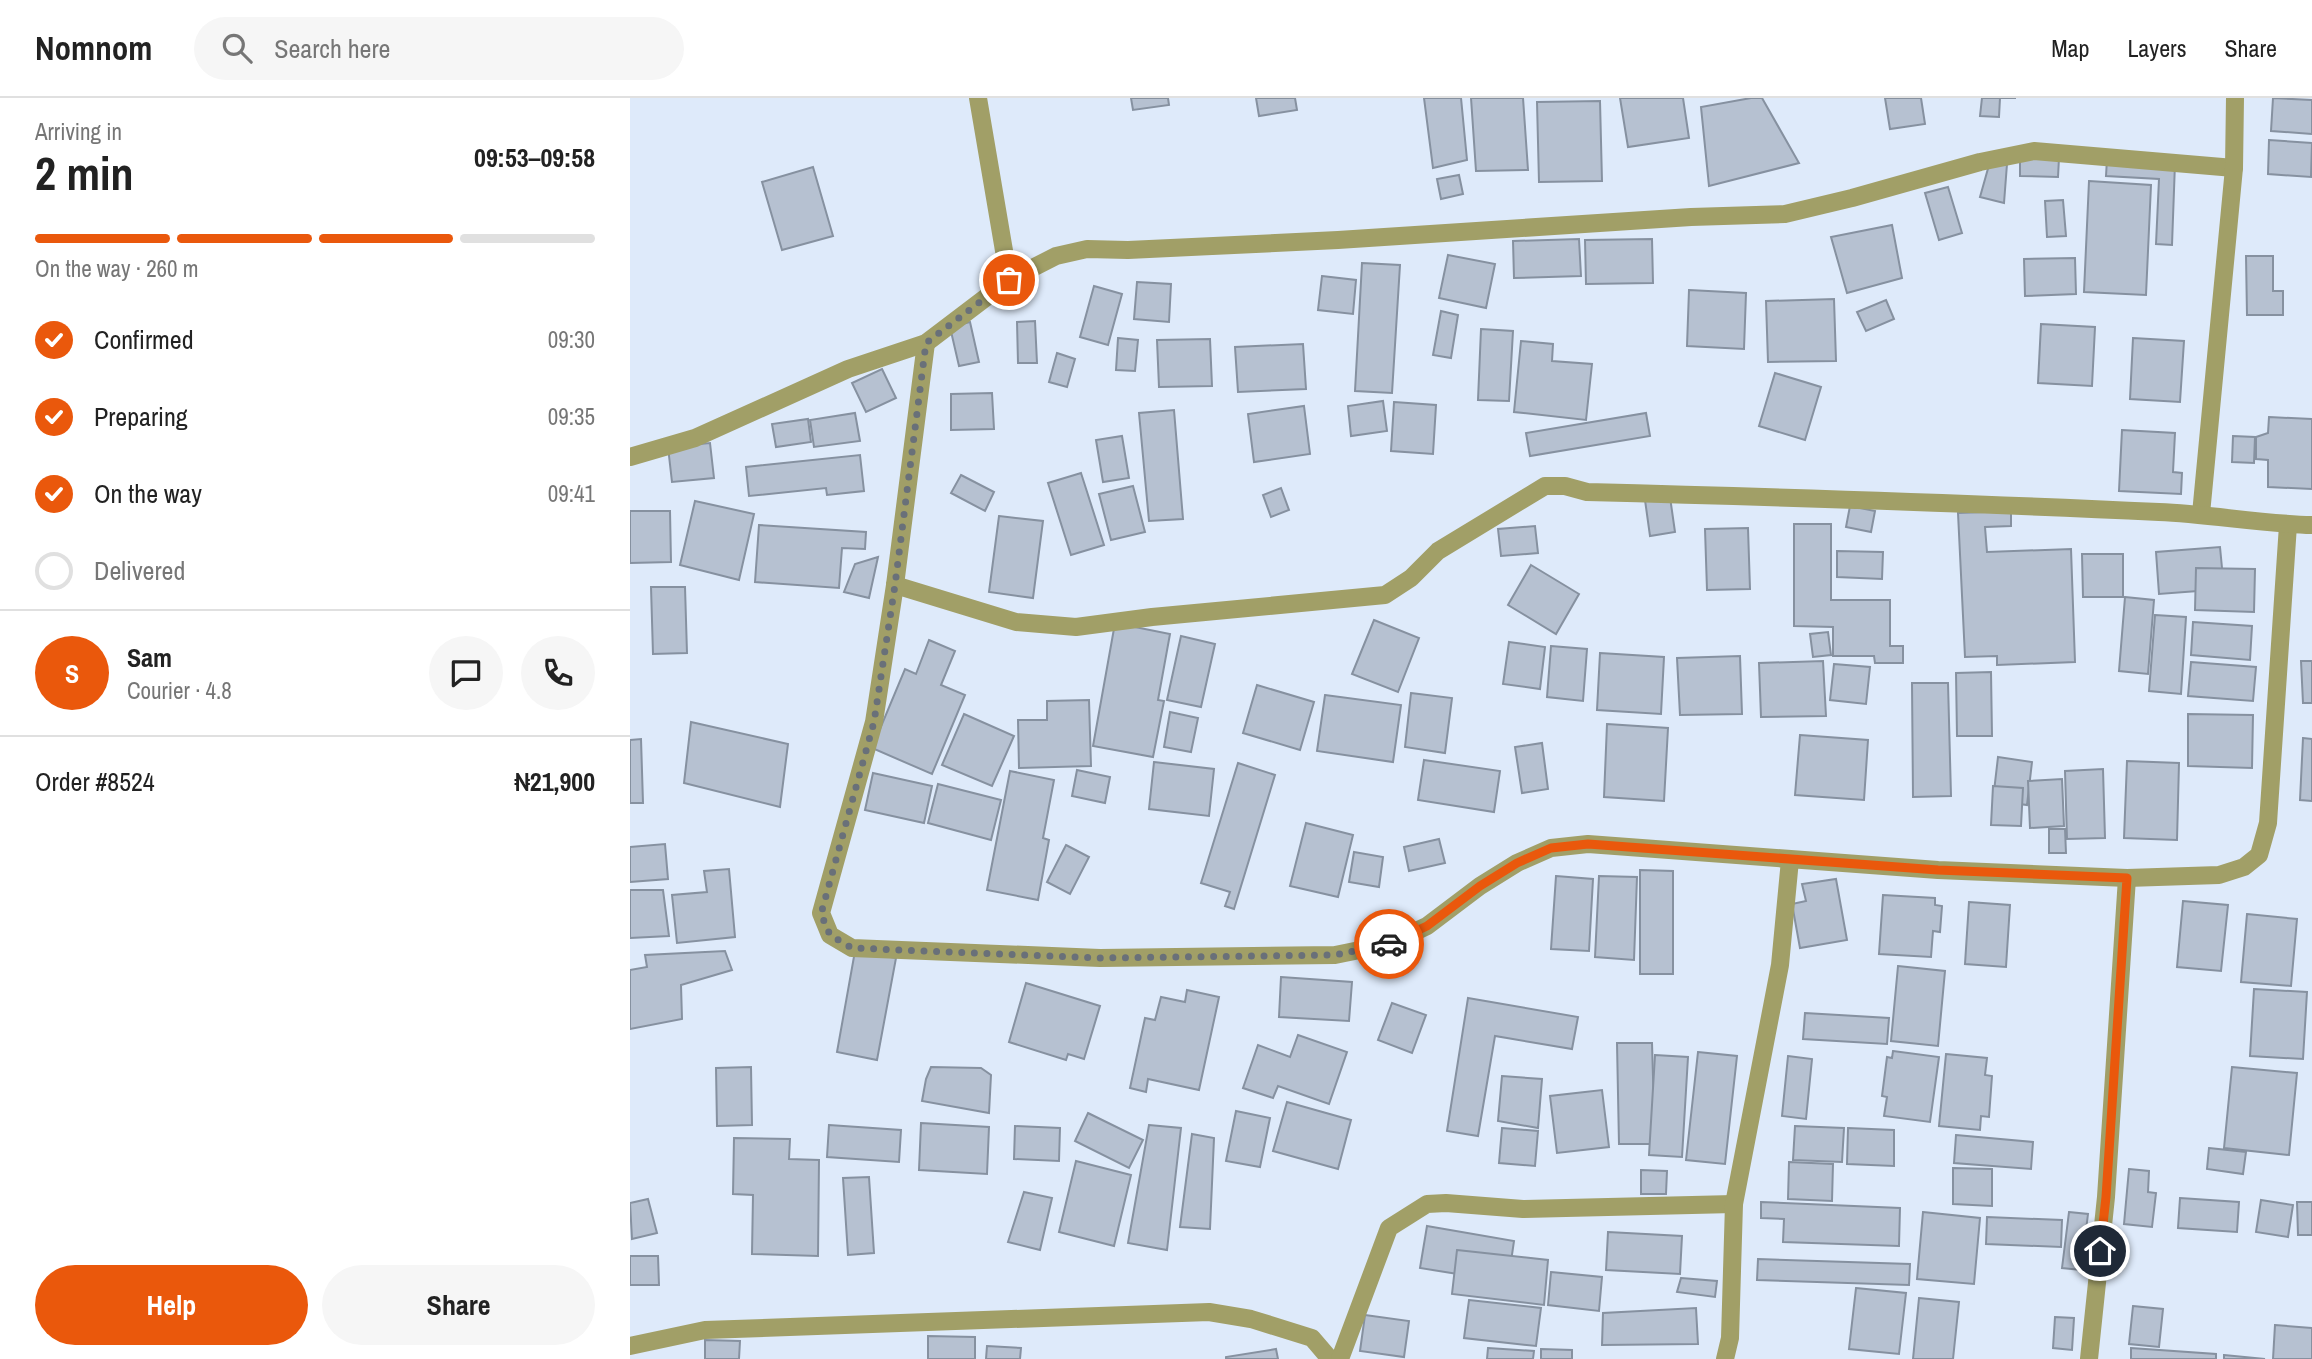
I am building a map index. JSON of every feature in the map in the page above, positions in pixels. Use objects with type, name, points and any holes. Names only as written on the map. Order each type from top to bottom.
[{"type":"street","points":[[978,98],[1009,280]]},
{"type":"street","points":[[2201,514],[2234,168],[2235,98]]},
{"type":"street","points":[[630,457],[695,438],[848,369],[926,343],[1009,280],[1056,256],[1087,249],[1128,250],[1338,240],[1691,217],[1785,214],[1980,162],[2034,151],[2234,168]]},
{"type":"street","points":[[926,343],[895,585],[874,722],[821,914],[830,935],[852,948],[1100,958],[1335,955],[1389,944],[1427,926],[1480,886],[1517,863],[1551,848],[1588,844],[1938,870],[2127,878],[2219,875],[2244,867],[2259,855],[2268,823],[2288,525]]},
{"type":"street","points":[[895,585],[1016,622],[1076,627],[1152,617],[1385,595],[1411,578],[1438,551],[1545,486],[1565,486],[1587,492],[1918,500],[2201,514],[2288,525],[2312,525]]},
{"type":"street","points":[[1725,1359],[1730,1338],[1734,1204],[1780,965],[1790,860]]},
{"type":"street","points":[[2089,1359],[2106,1197],[2127,878]]},
{"type":"street","points":[[1340,1359],[1389,1228],[1427,1204],[1523,1209],[1734,1204]]},
{"type":"street","points":[[630,1332],[638,1344],[705,1330],[1209,1312],[1251,1320],[1312,1338],[1331,1359]]},
{"type":"building","points":[[1131,98],[1168,98],[1169,105],[1133,110]]},
{"type":"building","points":[[1256,98],[1295,98],[1297,110],[1259,116]]},
{"type":"building","points":[[1424,98],[1461,98],[1467,160],[1433,168]]},
{"type":"building","points":[[1471,98],[1523,98],[1528,170],[1476,171]]},
{"type":"building","points":[[1620,98],[1683,98],[1689,138],[1628,147]]},
{"type":"building","points":[[1762,98],[1799,163],[1709,186],[1701,107]]},
{"type":"building","points":[[1885,98],[1921,98],[1925,124],[1890,129]]},
{"type":"building","points":[[1982,98],[2000,98],[1999,117],[1980,116]]},
{"type":"building","points":[[2273,98],[2312,100],[2312,134],[2271,131]]},
{"type":"building","points":[[1600,101],[1602,181],[1539,182],[1537,102]]},
{"type":"building","points":[[2269,140],[2312,143],[2311,177],[2268,174]]},
{"type":"building","points":[[2020,157],[2059,158],[2058,177],[2020,176]]},
{"type":"building","points":[[2107,159],[2175,163],[2172,245],[2156,244],[2159,179],[2106,176]]},
{"type":"building","points":[[2007,164],[2004,203],[1980,197],[1989,165]]},
{"type":"building","points":[[813,167],[833,236],[782,250],[762,182]]},
{"type":"building","points":[[1459,175],[1463,194],[1441,199],[1437,179]]},
{"type":"building","points":[[2089,181],[2151,185],[2146,295],[2084,292]]},
{"type":"building","points":[[1948,187],[1962,233],[1939,240],[1925,193]]},
{"type":"building","points":[[2063,200],[2066,236],[2047,237],[2045,201]]},
{"type":"building","points":[[1892,225],[1902,278],[1847,293],[1831,237]]},
{"type":"building","points":[[1579,239],[1581,276],[1514,278],[1513,241]]},
{"type":"building","points":[[1652,239],[1653,283],[1586,284],[1585,240]]},
{"type":"building","points":[[1448,255],[1495,264],[1486,308],[1439,298]]},
{"type":"building","points":[[2246,256],[2273,256],[2273,291],[2283,291],[2283,315],[2247,315]]},
{"type":"building","points":[[2075,258],[2076,294],[2025,296],[2024,259]]},
{"type":"building","points":[[1362,263],[1400,265],[1392,393],[1355,391]]},
{"type":"building","points":[[1322,276],[1356,280],[1353,314],[1318,310]]},
{"type":"building","points":[[1137,282],[1171,284],[1169,322],[1134,319]]},
{"type":"building","points":[[1094,286],[1122,294],[1108,345],[1080,337]]},
{"type":"building","points":[[1689,290],[1746,293],[1744,349],[1687,346]]},
{"type":"building","points":[[1834,299],[1836,361],[1768,362],[1766,301]]},
{"type":"building","points":[[1886,300],[1894,319],[1866,331],[1857,312]]},
{"type":"building","points":[[1441,311],[1458,315],[1451,358],[1433,355]]},
{"type":"building","points":[[1035,321],[1037,363],[1018,363],[1017,322]]},
{"type":"building","points":[[970,322],[979,362],[959,366],[950,327]]},
{"type":"building","points":[[2041,324],[2095,327],[2092,386],[2038,383]]},
{"type":"building","points":[[1481,329],[1513,331],[1509,401],[1478,400]]},
{"type":"building","points":[[1118,338],[1138,340],[1135,371],[1116,370]]},
{"type":"building","points":[[2133,338],[2184,341],[2180,402],[2130,399]]},
{"type":"building","points":[[1210,339],[1212,386],[1159,387],[1157,340]]},
{"type":"building","points":[[1521,341],[1553,344],[1552,361],[1592,364],[1586,420],[1514,412]]},
{"type":"building","points":[[1303,344],[1306,389],[1238,392],[1235,347]]},
{"type":"building","points":[[1057,353],[1075,359],[1067,387],[1049,382]]},
{"type":"building","points":[[882,369],[896,398],[866,412],[852,383]]},
{"type":"building","points":[[1775,373],[1821,387],[1805,440],[1759,426]]},
{"type":"building","points":[[992,393],[994,429],[951,430],[951,394]]},
{"type":"building","points":[[1383,401],[1387,431],[1351,436],[1348,406]]},
{"type":"building","points":[[1394,402],[1436,405],[1433,454],[1391,451]]},
{"type":"building","points":[[1304,406],[1310,454],[1254,462],[1248,414]]},
{"type":"building","points":[[1174,410],[1183,519],[1149,521],[1139,413]]},
{"type":"building","points":[[855,413],[860,441],[814,447],[810,420]]},
{"type":"building","points":[[1646,413],[1650,436],[1530,456],[1526,433]]},
{"type":"building","points":[[2269,417],[2312,419],[2312,489],[2268,487],[2268,460],[2256,459],[2256,437],[2268,433]]},
{"type":"building","points":[[808,419],[811,442],[776,447],[772,424]]},
{"type":"building","points":[[2122,430],[2175,433],[2173,472],[2182,473],[2181,494],[2119,491]]},
{"type":"building","points":[[1122,436],[1129,478],[1103,482],[1096,440]]},
{"type":"building","points":[[2233,436],[2255,437],[2254,463],[2232,462]]},
{"type":"building","points":[[710,443],[714,478],[672,482],[668,447]]},
{"type":"building","points":[[860,455],[864,491],[827,495],[826,488],[749,496],[746,467]]},
{"type":"building","points":[[1081,473],[1104,545],[1071,555],[1048,483]]},
{"type":"building","points":[[961,475],[994,492],[985,511],[951,493]]},
{"type":"building","points":[[1133,486],[1145,532],[1111,540],[1099,494]]},
{"type":"building","points":[[1281,488],[1289,510],[1271,517],[1263,495]]},
{"type":"building","points":[[1670,497],[1675,532],[1650,536],[1645,500]]},
{"type":"building","points":[[695,501],[754,514],[739,580],[680,565]]},
{"type":"building","points":[[1850,506],[1875,511],[1871,532],[1846,527]]},
{"type":"building","points":[[630,511],[670,511],[671,562],[630,563]]},
{"type":"building","points":[[2011,511],[2011,526],[1985,527],[1987,552],[2071,549],[2075,662],[1997,665],[1997,656],[1965,657],[1958,513]]},
{"type":"building","points":[[999,516],[1043,521],[1033,598],[989,592]]},
{"type":"building","points":[[1794,524],[1831,524],[1831,600],[1890,600],[1890,646],[1903,646],[1903,663],[1875,663],[1874,656],[1833,656],[1833,627],[1794,626]]},
{"type":"building","points":[[759,525],[866,532],[865,549],[842,548],[839,588],[755,582]]},
{"type":"building","points":[[1535,526],[1538,553],[1501,556],[1498,529]]},
{"type":"building","points":[[1748,528],[1750,589],[1707,590],[1705,529]]},
{"type":"building","points":[[2220,547],[2224,589],[2159,594],[2156,552]]},
{"type":"building","points":[[1837,551],[1883,552],[1882,579],[1837,577]]},
{"type":"building","points":[[2082,554],[2123,554],[2123,597],[2083,597]]},
{"type":"building","points":[[878,557],[869,598],[844,592],[855,564]]},
{"type":"building","points":[[1531,565],[1579,594],[1556,634],[1508,605]]},
{"type":"building","points":[[2196,568],[2255,569],[2254,612],[2195,610]]},
{"type":"building","points":[[651,587],[685,587],[687,653],[653,654]]},
{"type":"building","points":[[2125,597],[2154,600],[2148,674],[2119,671]]},
{"type":"building","points":[[2155,615],[2186,617],[2181,694],[2149,691]]},
{"type":"building","points":[[1374,620],[1419,638],[1398,692],[1352,674]]},
{"type":"building","points":[[2193,622],[2252,626],[2250,660],[2191,655]]},
{"type":"building","points":[[1115,623],[1170,634],[1158,700],[1164,701],[1153,757],[1093,746]]},
{"type":"building","points":[[1828,632],[1831,655],[1813,657],[1810,634]]},
{"type":"building","points":[[1181,636],[1215,644],[1201,707],[1167,700]]},
{"type":"building","points":[[929,640],[955,651],[941,685],[965,695],[932,774],[872,748],[905,669],[916,674]]},
{"type":"building","points":[[1509,642],[1545,647],[1540,689],[1503,684]]},
{"type":"building","points":[[1551,646],[1587,649],[1583,701],[1547,697]]},
{"type":"building","points":[[1600,653],[1664,657],[1661,714],[1597,710]]},
{"type":"building","points":[[1740,656],[1742,714],[1680,715],[1677,658]]},
{"type":"building","points":[[1823,661],[1826,716],[1761,717],[1759,663]]},
{"type":"building","points":[[2301,661],[2312,661],[2312,703],[2303,703]]},
{"type":"building","points":[[2191,662],[2256,667],[2253,701],[2188,696]]},
{"type":"building","points":[[1834,664],[1870,667],[1866,704],[1830,700]]},
{"type":"building","points":[[1991,672],[1992,736],[1957,736],[1956,673]]},
{"type":"building","points":[[1912,683],[1948,683],[1951,796],[1913,797]]},
{"type":"building","points":[[1257,685],[1314,702],[1300,750],[1243,733]]},
{"type":"building","points":[[1411,693],[1452,698],[1445,753],[1405,747]]},
{"type":"building","points":[[1325,695],[1401,705],[1393,762],[1317,751]]},
{"type":"building","points":[[1089,700],[1091,766],[1019,768],[1018,720],[1047,720],[1047,701]]},
{"type":"building","points":[[1170,712],[1198,718],[1191,752],[1164,747]]},
{"type":"building","points":[[964,714],[1014,736],[992,786],[942,765]]},
{"type":"building","points":[[2188,714],[2253,715],[2252,768],[2188,766]]},
{"type":"building","points":[[691,722],[788,744],[780,807],[684,783]]},
{"type":"building","points":[[1607,724],[1668,728],[1664,801],[1604,797]]},
{"type":"building","points":[[1800,735],[1868,740],[1864,800],[1795,795]]},
{"type":"building","points":[[2303,738],[2312,739],[2312,801],[2300,800]]},
{"type":"building","points":[[641,739],[643,803],[630,803],[630,740]]},
{"type":"building","points":[[1542,743],[1548,789],[1522,793],[1515,747]]},
{"type":"building","points":[[1998,757],[2032,762],[2027,805],[1993,800]]},
{"type":"building","points":[[1424,760],[1500,771],[1494,812],[1418,800]]},
{"type":"building","points":[[2127,761],[2179,763],[2177,840],[2124,838]]},
{"type":"building","points":[[1154,762],[1214,769],[1209,816],[1149,809]]},
{"type":"building","points":[[1238,763],[1275,775],[1234,909],[1225,906],[1230,892],[1201,883]]},
{"type":"building","points":[[2103,769],[2105,838],[2067,839],[2065,771]]},
{"type":"building","points":[[1077,770],[1110,777],[1105,803],[1072,796]]},
{"type":"building","points":[[1010,771],[1054,780],[1043,838],[1049,840],[1038,900],[987,890]]},
{"type":"building","points":[[873,773],[932,786],[924,823],[865,810]]},
{"type":"building","points":[[2062,779],[2064,826],[2030,828],[2028,781]]},
{"type":"building","points":[[938,784],[1001,800],[991,840],[928,823]]},
{"type":"building","points":[[1993,786],[2023,788],[2021,826],[1991,825]]},
{"type":"building","points":[[1306,823],[1353,835],[1338,897],[1290,886]]},
{"type":"building","points":[[2049,829],[2065,829],[2066,853],[2049,853]]},
{"type":"building","points":[[1439,839],[1445,863],[1409,871],[1404,847]]},
{"type":"building","points":[[665,844],[668,879],[630,882],[630,847]]},
{"type":"building","points":[[1066,845],[1089,857],[1070,894],[1047,882]]},
{"type":"building","points":[[1354,852],[1383,857],[1379,887],[1349,882]]},
{"type":"building","points":[[729,869],[735,937],[677,943],[672,895],[707,892],[704,871]]},
{"type":"building","points":[[1640,870],[1673,871],[1673,974],[1640,974]]},
{"type":"building","points":[[1556,876],[1593,879],[1589,951],[1551,949]]},
{"type":"building","points":[[1599,876],[1637,877],[1634,960],[1595,957]]},
{"type":"building","points":[[1836,879],[1847,940],[1800,948],[1792,904],[1806,901],[1802,884]]},
{"type":"building","points":[[630,890],[663,890],[669,936],[630,938]]},
{"type":"building","points":[[1883,895],[1935,898],[1935,905],[1942,906],[1940,932],[1933,931],[1931,957],[1879,954]]},
{"type":"building","points":[[2183,901],[2228,905],[2221,971],[2177,967]]},
{"type":"building","points":[[1969,902],[2010,905],[2006,967],[1965,964]]},
{"type":"building","points":[[2247,914],[2297,919],[2291,986],[2241,982]]},
{"type":"building","points":[[725,951],[732,970],[681,985],[682,1019],[630,1029],[630,970],[647,967],[645,955]]},
{"type":"building","points":[[855,951],[896,958],[877,1060],[837,1052]]},
{"type":"building","points":[[1898,966],[1945,971],[1938,1046],[1891,1041]]},
{"type":"building","points":[[1281,977],[1352,982],[1349,1021],[1279,1017]]},
{"type":"building","points":[[1026,983],[1100,1006],[1084,1059],[1068,1054],[1066,1060],[1009,1042]]},
{"type":"building","points":[[2254,989],[2307,992],[2303,1059],[2250,1056]]},
{"type":"building","points":[[1187,990],[1219,997],[1199,1090],[1148,1079],[1146,1092],[1130,1088],[1145,1018],[1155,1020],[1161,997],[1185,1002]]},
{"type":"building","points":[[1468,998],[1578,1017],[1572,1049],[1495,1036],[1478,1136],[1447,1131]]},
{"type":"building","points":[[1392,1003],[1426,1015],[1412,1053],[1378,1040]]},
{"type":"building","points":[[1805,1013],[1889,1018],[1887,1044],[1803,1039]]},
{"type":"building","points":[[1298,1035],[1347,1052],[1329,1104],[1278,1086],[1273,1098],[1243,1088],[1258,1045],[1290,1057]]},
{"type":"building","points":[[1617,1043],[1652,1043],[1655,1144],[1619,1144]]},
{"type":"building","points":[[1893,1051],[1939,1057],[1930,1122],[1884,1116],[1887,1097],[1882,1096],[1887,1057],[1892,1058]]},
{"type":"building","points":[[1698,1052],[1737,1056],[1725,1164],[1686,1160]]},
{"type":"building","points":[[1946,1054],[1987,1058],[1985,1075],[1992,1076],[1989,1117],[1981,1116],[1980,1130],[1939,1126]]},
{"type":"building","points":[[1655,1055],[1688,1057],[1682,1157],[1649,1155]]},
{"type":"building","points":[[1788,1056],[1812,1059],[1806,1119],[1782,1116]]},
{"type":"building","points":[[751,1067],[752,1125],[717,1126],[716,1068]]},
{"type":"building","points":[[931,1067],[981,1068],[991,1075],[989,1113],[922,1101]]},
{"type":"building","points":[[2232,1067],[2297,1073],[2289,1155],[2224,1148]]},
{"type":"building","points":[[1502,1076],[1542,1079],[1538,1128],[1498,1121]]},
{"type":"building","points":[[1602,1090],[1609,1147],[1557,1153],[1550,1096]]},
{"type":"building","points":[[1287,1102],[1351,1120],[1338,1169],[1273,1151]]},
{"type":"building","points":[[1236,1111],[1270,1118],[1260,1167],[1226,1161]]},
{"type":"building","points":[[1088,1113],[1143,1140],[1129,1168],[1075,1141]]},
{"type":"building","points":[[921,1123],[989,1127],[987,1174],[919,1170]]},
{"type":"building","points":[[829,1125],[901,1130],[899,1162],[827,1157]]},
{"type":"building","points":[[1149,1125],[1181,1128],[1167,1250],[1128,1243]]},
{"type":"building","points":[[1015,1126],[1060,1128],[1059,1161],[1014,1159]]},
{"type":"building","points":[[1795,1126],[1844,1128],[1842,1162],[1793,1160]]},
{"type":"building","points":[[1502,1128],[1538,1131],[1535,1166],[1499,1163]]},
{"type":"building","points":[[1848,1128],[1894,1130],[1894,1166],[1847,1164]]},
{"type":"building","points":[[1192,1134],[1214,1138],[1210,1229],[1180,1227]]},
{"type":"building","points":[[1956,1135],[2033,1142],[2031,1169],[1954,1163]]},
{"type":"building","points":[[734,1138],[790,1139],[789,1159],[819,1160],[818,1256],[752,1254],[753,1195],[733,1194]]},
{"type":"building","points":[[2209,1148],[2246,1152],[2243,1174],[2207,1169]]},
{"type":"building","points":[[1076,1161],[1131,1175],[1114,1246],[1059,1232]]},
{"type":"building","points":[[1789,1162],[1833,1164],[1832,1201],[1788,1199]]},
{"type":"building","points":[[1953,1168],[1992,1169],[1992,1206],[1953,1204]]},
{"type":"building","points":[[2129,1169],[2149,1171],[2148,1192],[2156,1193],[2152,1227],[2124,1224]]},
{"type":"building","points":[[1641,1170],[1667,1171],[1666,1194],[1641,1194]]},
{"type":"building","points":[[869,1177],[874,1253],[848,1255],[843,1178]]},
{"type":"building","points":[[1024,1192],[1052,1198],[1040,1250],[1008,1242]]},
{"type":"building","points":[[2180,1198],[2239,1202],[2237,1232],[2178,1228]]},
{"type":"building","points":[[648,1199],[657,1233],[632,1239],[630,1203]]},
{"type":"building","points":[[2261,1200],[2293,1205],[2288,1237],[2256,1232]]},
{"type":"building","points":[[1761,1202],[1900,1208],[1899,1246],[1783,1242],[1784,1219],[1761,1218]]},
{"type":"building","points":[[2297,1202],[2312,1202],[2312,1235],[2298,1235]]},
{"type":"building","points":[[1923,1212],[1980,1218],[1974,1284],[1917,1279]]},
{"type":"building","points":[[2069,1212],[2088,1214],[2081,1270],[2062,1268]]},
{"type":"building","points":[[1987,1217],[2062,1220],[2061,1247],[1986,1244]]},
{"type":"building","points":[[1427,1226],[1514,1241],[1508,1282],[1420,1268]]},
{"type":"building","points":[[1608,1232],[1682,1236],[1680,1274],[1606,1270]]},
{"type":"building","points":[[1457,1250],[1548,1260],[1544,1305],[1452,1294]]},
{"type":"building","points":[[630,1256],[658,1256],[659,1285],[630,1285]]},
{"type":"building","points":[[1758,1259],[1910,1264],[1909,1285],[1757,1280]]},
{"type":"building","points":[[1551,1272],[1602,1277],[1599,1311],[1548,1305]]},
{"type":"building","points":[[1681,1278],[1717,1281],[1715,1297],[1677,1292]]},
{"type":"building","points":[[1856,1288],[1906,1293],[1899,1354],[1849,1349]]},
{"type":"building","points":[[1919,1298],[1959,1302],[1953,1359],[1913,1359]]},
{"type":"building","points":[[1469,1300],[1541,1308],[1536,1346],[1464,1338]]},
{"type":"building","points":[[2133,1306],[2163,1309],[2159,1347],[2129,1344]]},
{"type":"building","points":[[1696,1308],[1698,1344],[1602,1345],[1603,1313]]},
{"type":"building","points":[[1365,1315],[1409,1321],[1404,1357],[1360,1351]]},
{"type":"building","points":[[2055,1317],[2074,1318],[2072,1350],[2053,1348]]},
{"type":"building","points":[[2275,1325],[2312,1328],[2312,1359],[2273,1359]]},
{"type":"building","points":[[928,1336],[975,1337],[975,1359],[928,1359]]},
{"type":"building","points":[[705,1340],[740,1341],[739,1359],[705,1359]]},
{"type":"building","points":[[987,1346],[1021,1348],[1020,1359],[986,1359]]},
{"type":"building","points":[[1488,1348],[1534,1351],[1533,1359],[1487,1359]]},
{"type":"building","points":[[2131,1348],[2216,1354],[2216,1359],[2131,1359]]},
{"type":"building","points":[[1276,1349],[1278,1359],[1226,1359],[1226,1357]]},
{"type":"building","points":[[1541,1349],[1572,1350],[1572,1359],[1541,1359]]},
{"type":"building","points":[[2224,1355],[2265,1359],[2224,1359]]},
{"type":"way so far","points":[[1009,280],[926,343],[895,585],[874,722],[821,914],[830,935],[852,948],[1100,958],[1335,955],[1389,944]]},
{"type":"route","points":[[1389,944],[1427,926],[1480,886],[1517,863],[1551,848],[1588,844],[1938,870],[2127,878],[2100,1251]]}]
